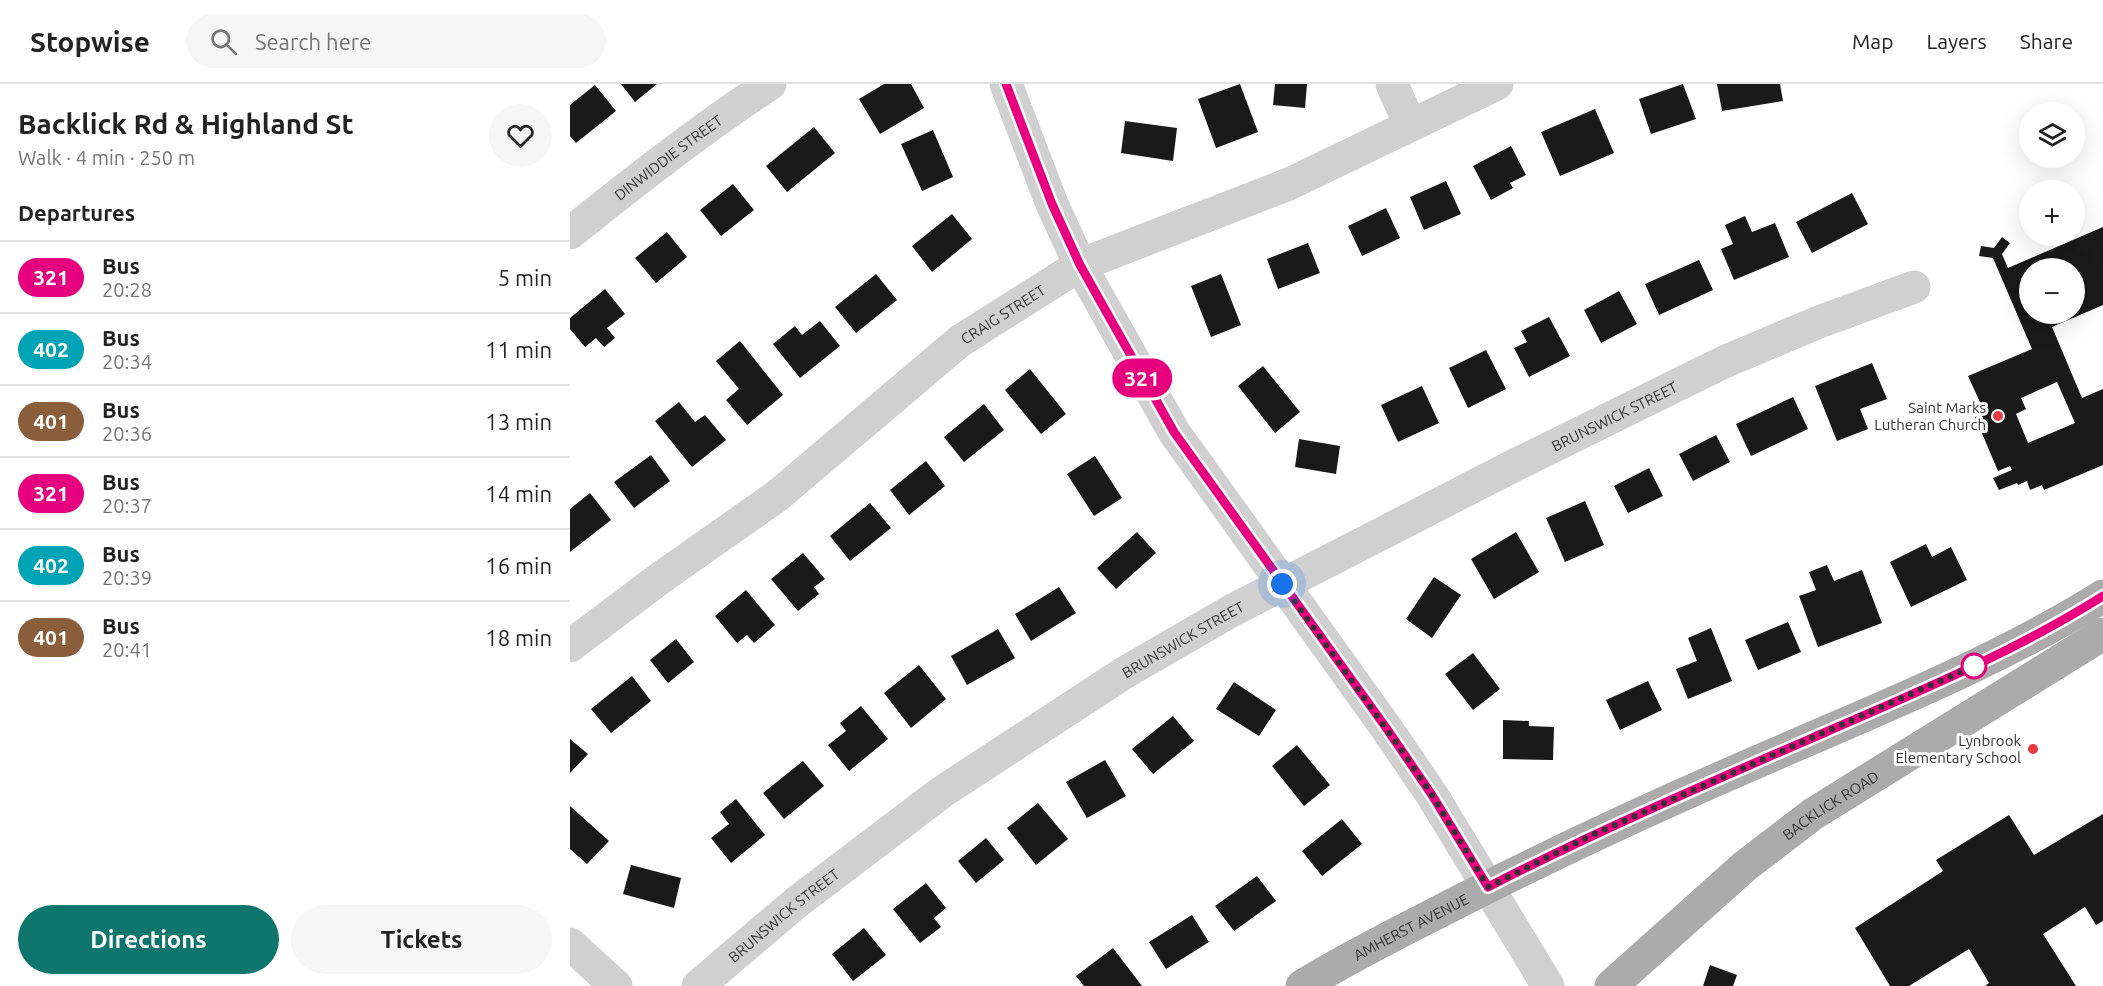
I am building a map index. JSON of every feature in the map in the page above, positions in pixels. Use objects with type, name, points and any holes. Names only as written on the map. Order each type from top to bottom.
[{"type":"main road","name":"AMHERST AVENUE","points":[[1302,986],[1358,953],[1561,850],[1702,785],[1937,684],[2103,596]]},
{"type":"main road","name":"BACKLICK ROAD","points":[[1611,986],[1745,866],[1813,814],[2103,634]]},
{"type":"street","name":"DINWIDDIE STREET","points":[[570,233],[651,168],[770,84]]},
{"type":"street","points":[[1006,84],[1044,184],[1080,265],[1174,432],[1432,795],[1548,986]]},
{"type":"street","points":[[1392,84],[1410,125]]},
{"type":"street","name":"CRAIG STREET","points":[[570,646],[659,579],[777,496],[960,341],[1080,265],[1328,167],[1497,84]]},
{"type":"street","name":"BRUNSWICK STREET","points":[[698,986],[797,902],[942,792],[1124,673],[1282,584],[1724,362],[1819,322],[1914,287]]},
{"type":"street","points":[[570,944],[616,986]]},
{"type":"building","points":[[621,84],[657,84],[635,102]]},
{"type":"building","points":[[884,84],[911,84],[924,108],[880,134],[859,99]]},
{"type":"building","points":[[1240,84],[1258,132],[1216,148],[1198,99]]},
{"type":"building","points":[[1275,84],[1307,84],[1305,108],[1273,105]]},
{"type":"building","points":[[1683,84],[1696,119],[1651,134],[1639,99]]},
{"type":"building","points":[[1717,84],[1780,84],[1783,101],[1722,111]]},
{"type":"building","points":[[595,85],[616,111],[576,143],[570,136],[570,105]]},
{"type":"building","points":[[1595,109],[1614,153],[1560,176],[1541,132]]},
{"type":"building","points":[[1125,121],[1177,128],[1173,161],[1121,153]]},
{"type":"building","points":[[814,127],[835,153],[787,192],[766,166]]},
{"type":"building","points":[[933,130],[953,177],[922,191],[901,144]]},
{"type":"building","points":[[1511,146],[1526,175],[1510,183],[1513,188],[1491,200],[1473,166]]},
{"type":"building","points":[[1446,181],[1461,214],[1424,230],[1410,197]]},
{"type":"building","points":[[733,184],[754,210],[721,236],[700,210]]},
{"type":"building","points":[[1852,193],[1868,224],[1812,253],[1796,222]]},
{"type":"building","points":[[1386,208],[1400,238],[1362,256],[1348,226]]},
{"type":"building","points":[[952,214],[972,239],[932,272],[912,246]]},
{"type":"building","points":[[1745,216],[1752,232],[1775,223],[1789,257],[1734,280],[1721,249],[1733,244],[1725,225]]},
{"type":"building","name":"Saint Marks Lutheran Church","points":[[2103,227],[2103,305],[2085,313],[2085,258],[2031,258],[2059,246],[2085,246],[2085,235]]},
{"type":"building","points":[[667,232],[687,257],[656,283],[635,258]]},
{"type":"building","name":"Saint Marks Lutheran Church","points":[[2002,237],[2010,243],[2002,254],[2008,268],[2019,263],[2019,319],[1993,258],[1979,256],[1981,246],[1994,248]]},
{"type":"building","points":[[1308,243],[1320,273],[1278,289],[1267,259]]},
{"type":"building","points":[[1699,260],[1713,290],[1659,315],[1645,284]]},
{"type":"building","points":[[876,274],[897,300],[856,333],[835,307]]},
{"type":"building","points":[[1221,274],[1241,325],[1211,337],[1191,286]]},
{"type":"building","points":[[605,289],[625,314],[607,328],[615,338],[604,347],[596,338],[585,347],[570,329],[570,318]]},
{"type":"building","points":[[1619,291],[1637,324],[1601,343],[1584,310]]},
{"type":"building","points":[[1549,317],[1570,356],[1529,377],[1514,348],[1527,342],[1521,331]]},
{"type":"building","points":[[820,321],[840,346],[800,378],[773,344],[795,326],[802,335]]},
{"type":"building","name":"Saint Marks Lutheran Church","points":[[2021,324],[2059,324],[2052,327],[2082,398],[2103,389],[2103,465],[2044,490],[2042,485],[2030,490],[2027,481],[1999,490],[1993,478],[2012,470],[2010,466],[1998,471],[1975,417],[1985,413],[1968,376],[2032,349]],"holes":[[[2057,382],[2075,423],[2028,443],[2016,414],[2026,409],[2021,398]]]},
{"type":"building","points":[[740,341],[783,395],[747,425],[726,400],[739,389],[716,361]]},
{"type":"building","points":[[1486,350],[1506,389],[1468,408],[1449,368]]},
{"type":"building","points":[[1872,363],[1887,399],[1860,409],[1868,429],[1837,441],[1815,386]]},
{"type":"building","points":[[1263,366],[1300,412],[1275,433],[1238,386]]},
{"type":"building","points":[[1030,369],[1066,414],[1041,434],[1005,390]]},
{"type":"building","points":[[1422,386],[1439,423],[1398,442],[1381,405]]},
{"type":"building","points":[[1793,397],[1808,429],[1751,456],[1736,424]]},
{"type":"building","points":[[679,402],[695,422],[705,415],[726,440],[692,467],[655,421]]},
{"type":"building","points":[[984,404],[1004,430],[964,462],[944,437]]},
{"type":"building","points":[[1716,435],[1730,462],[1693,481],[1679,454]]},
{"type":"building","points":[[1299,439],[1340,446],[1336,474],[1295,467]]},
{"type":"building","points":[[651,455],[670,481],[634,508],[614,482]]},
{"type":"building","points":[[1095,456],[1122,498],[1094,516],[1067,474]]},
{"type":"building","points":[[926,461],[945,486],[909,515],[890,490]]},
{"type":"building","points":[[1649,468],[1663,496],[1628,513],[1614,486]]},
{"type":"building","points":[[590,493],[611,520],[570,552],[570,509]]},
{"type":"building","points":[[1585,501],[1604,545],[1565,562],[1546,518]]},
{"type":"building","points":[[870,503],[891,528],[850,561],[830,536]]},
{"type":"building","points":[[1137,532],[1156,553],[1116,589],[1097,568]]},
{"type":"building","points":[[1516,532],[1539,572],[1494,599],[1471,559]]},
{"type":"building","points":[[1926,544],[1932,557],[1951,547],[1967,580],[1911,607],[1890,562]]},
{"type":"building","points":[[803,553],[825,579],[814,587],[819,594],[798,611],[771,579]]},
{"type":"building","points":[[1827,565],[1834,581],[1862,570],[1882,623],[1818,647],[1799,596],[1816,590],[1809,572]]},
{"type":"building","points":[[1434,577],[1461,595],[1432,638],[1406,619]]},
{"type":"building","points":[[1059,587],[1076,613],[1031,641],[1015,614]]},
{"type":"building","points":[[746,590],[775,625],[754,643],[747,635],[737,643],[715,616]]},
{"type":"building","points":[[1788,622],[1801,652],[1758,670],[1745,640]]},
{"type":"building","points":[[1711,628],[1732,681],[1688,699],[1676,669],[1697,661],[1688,638]]},
{"type":"building","points":[[998,629],[1015,658],[967,685],[951,656]]},
{"type":"building","points":[[676,639],[694,662],[668,683],[650,660]]},
{"type":"building","points":[[1473,653],[1500,689],[1473,710],[1445,674]]},
{"type":"building","points":[[919,665],[946,699],[911,728],[884,693]]},
{"type":"building","points":[[632,676],[651,701],[611,733],[591,709]]},
{"type":"building","points":[[1648,681],[1662,710],[1620,730],[1606,700]]},
{"type":"building","points":[[1234,682],[1276,710],[1259,736],[1216,709]]},
{"type":"building","points":[[861,706],[888,739],[849,771],[828,745],[846,731],[840,723]]},
{"type":"building","points":[[1173,716],[1194,741],[1153,774],[1132,749]]},
{"type":"building","points":[[1503,720],[1529,721],[1529,726],[1554,727],[1553,760],[1503,759]]},
{"type":"building","points":[[570,739],[588,754],[570,773]]},
{"type":"building","points":[[1297,745],[1330,785],[1304,806],[1272,766]]},
{"type":"building","points":[[1105,760],[1126,796],[1087,818],[1066,782]]},
{"type":"building","points":[[803,761],[824,786],[784,819],[763,793]]},
{"type":"building","points":[[736,799],[765,835],[731,863],[711,838],[729,824],[720,812]]},
{"type":"building","points":[[1038,803],[1068,839],[1036,865],[1007,828]]},
{"type":"building","points":[[570,806],[609,841],[587,864],[570,849]]},
{"type":"building","points":[[2103,814],[2103,921],[2096,925],[2085,907],[2043,934],[2076,986],[1985,986],[1989,983],[1969,949],[1909,986],[1890,986],[1855,928],[1943,871],[1936,860],[2009,815],[2034,855]]},
{"type":"building","points":[[1342,819],[1362,844],[1322,876],[1302,851]]},
{"type":"building","points":[[986,838],[1004,860],[976,883],[958,861]]},
{"type":"building","points":[[631,865],[681,878],[674,908],[623,894]]},
{"type":"building","points":[[1257,876],[1276,901],[1234,931],[1215,906]]},
{"type":"building","points":[[926,883],[946,908],[934,918],[941,927],[920,943],[893,909]]},
{"type":"building","points":[[1192,915],[1209,942],[1166,969],[1149,942]]},
{"type":"building","points":[[864,928],[886,955],[853,981],[832,954]]},
{"type":"building","points":[[1113,948],[1142,986],[1084,986],[1076,976]]},
{"type":"building","points":[[1710,965],[1737,975],[1733,986],[1703,986]]},
{"type":"bus line","name":"321","points":[[1006,84],[1052,204],[1080,265],[1174,432],[1387,729],[1432,795],[1488,887],[1561,850],[1713,781],[1937,684],[2103,596]]},
{"type":"place","name":"Saint Marks Lutheran Church","points":[[1998,416]]},
{"type":"place","name":"Lynbrook Elementary School","points":[[2033,749]]},
{"type":"route","points":[[1282,584],[1432,795],[1488,887],[1590,836],[1974,666]]}]
